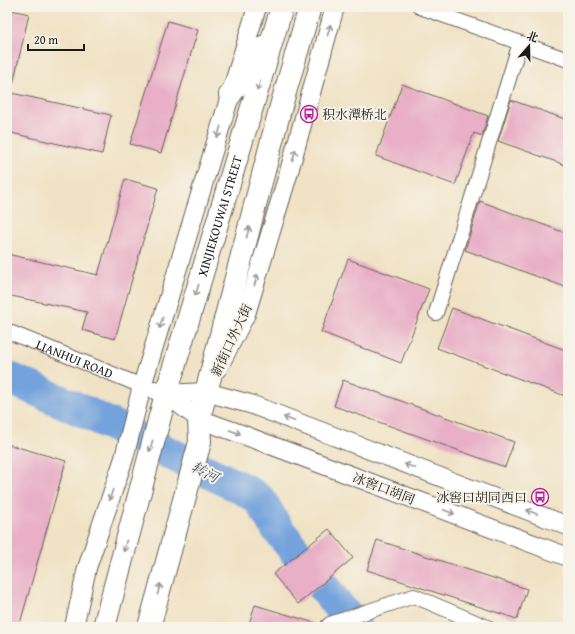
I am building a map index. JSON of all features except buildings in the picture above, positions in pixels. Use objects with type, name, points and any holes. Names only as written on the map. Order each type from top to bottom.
[{"type":"main road","name":"XINJIEKOUWAI STREET","points":[[104,627],[157,424],[282,7]]},
{"type":"main road","points":[[206,392],[281,106],[310,7]]},
{"type":"main road","points":[[230,94],[275,32]]},
{"type":"main road","name":"新街口外大街","points":[[149,627],[200,442],[199,419],[206,392]]},
{"type":"street","points":[[74,627],[87,568],[124,458],[142,386],[257,7]]},
{"type":"street","name":"新街口外大街","points":[[206,392],[246,314],[288,175],[335,7]]},
{"type":"street","points":[[420,7],[568,60]]},
{"type":"street","points":[[436,313],[520,43]]},
{"type":"street","name":"LIANHUI ROAD","points":[[7,330],[142,386]]},
{"type":"street","points":[[142,386],[166,394],[206,392],[250,404],[568,526]]},
{"type":"street","name":"冰窖口胡同","points":[[166,394],[199,419],[568,557]]},
{"type":"street","points":[[328,625],[414,596],[488,627]]},
{"type":"waterway","name":"转河","points":[[7,377],[85,412],[245,490],[260,500],[276,527],[355,627]]},
{"type":"place","name":"积水潭桥北","points":[[309,114]]},
{"type":"place","name":"冰窖口胡同西口","points":[[540,497]]}]
